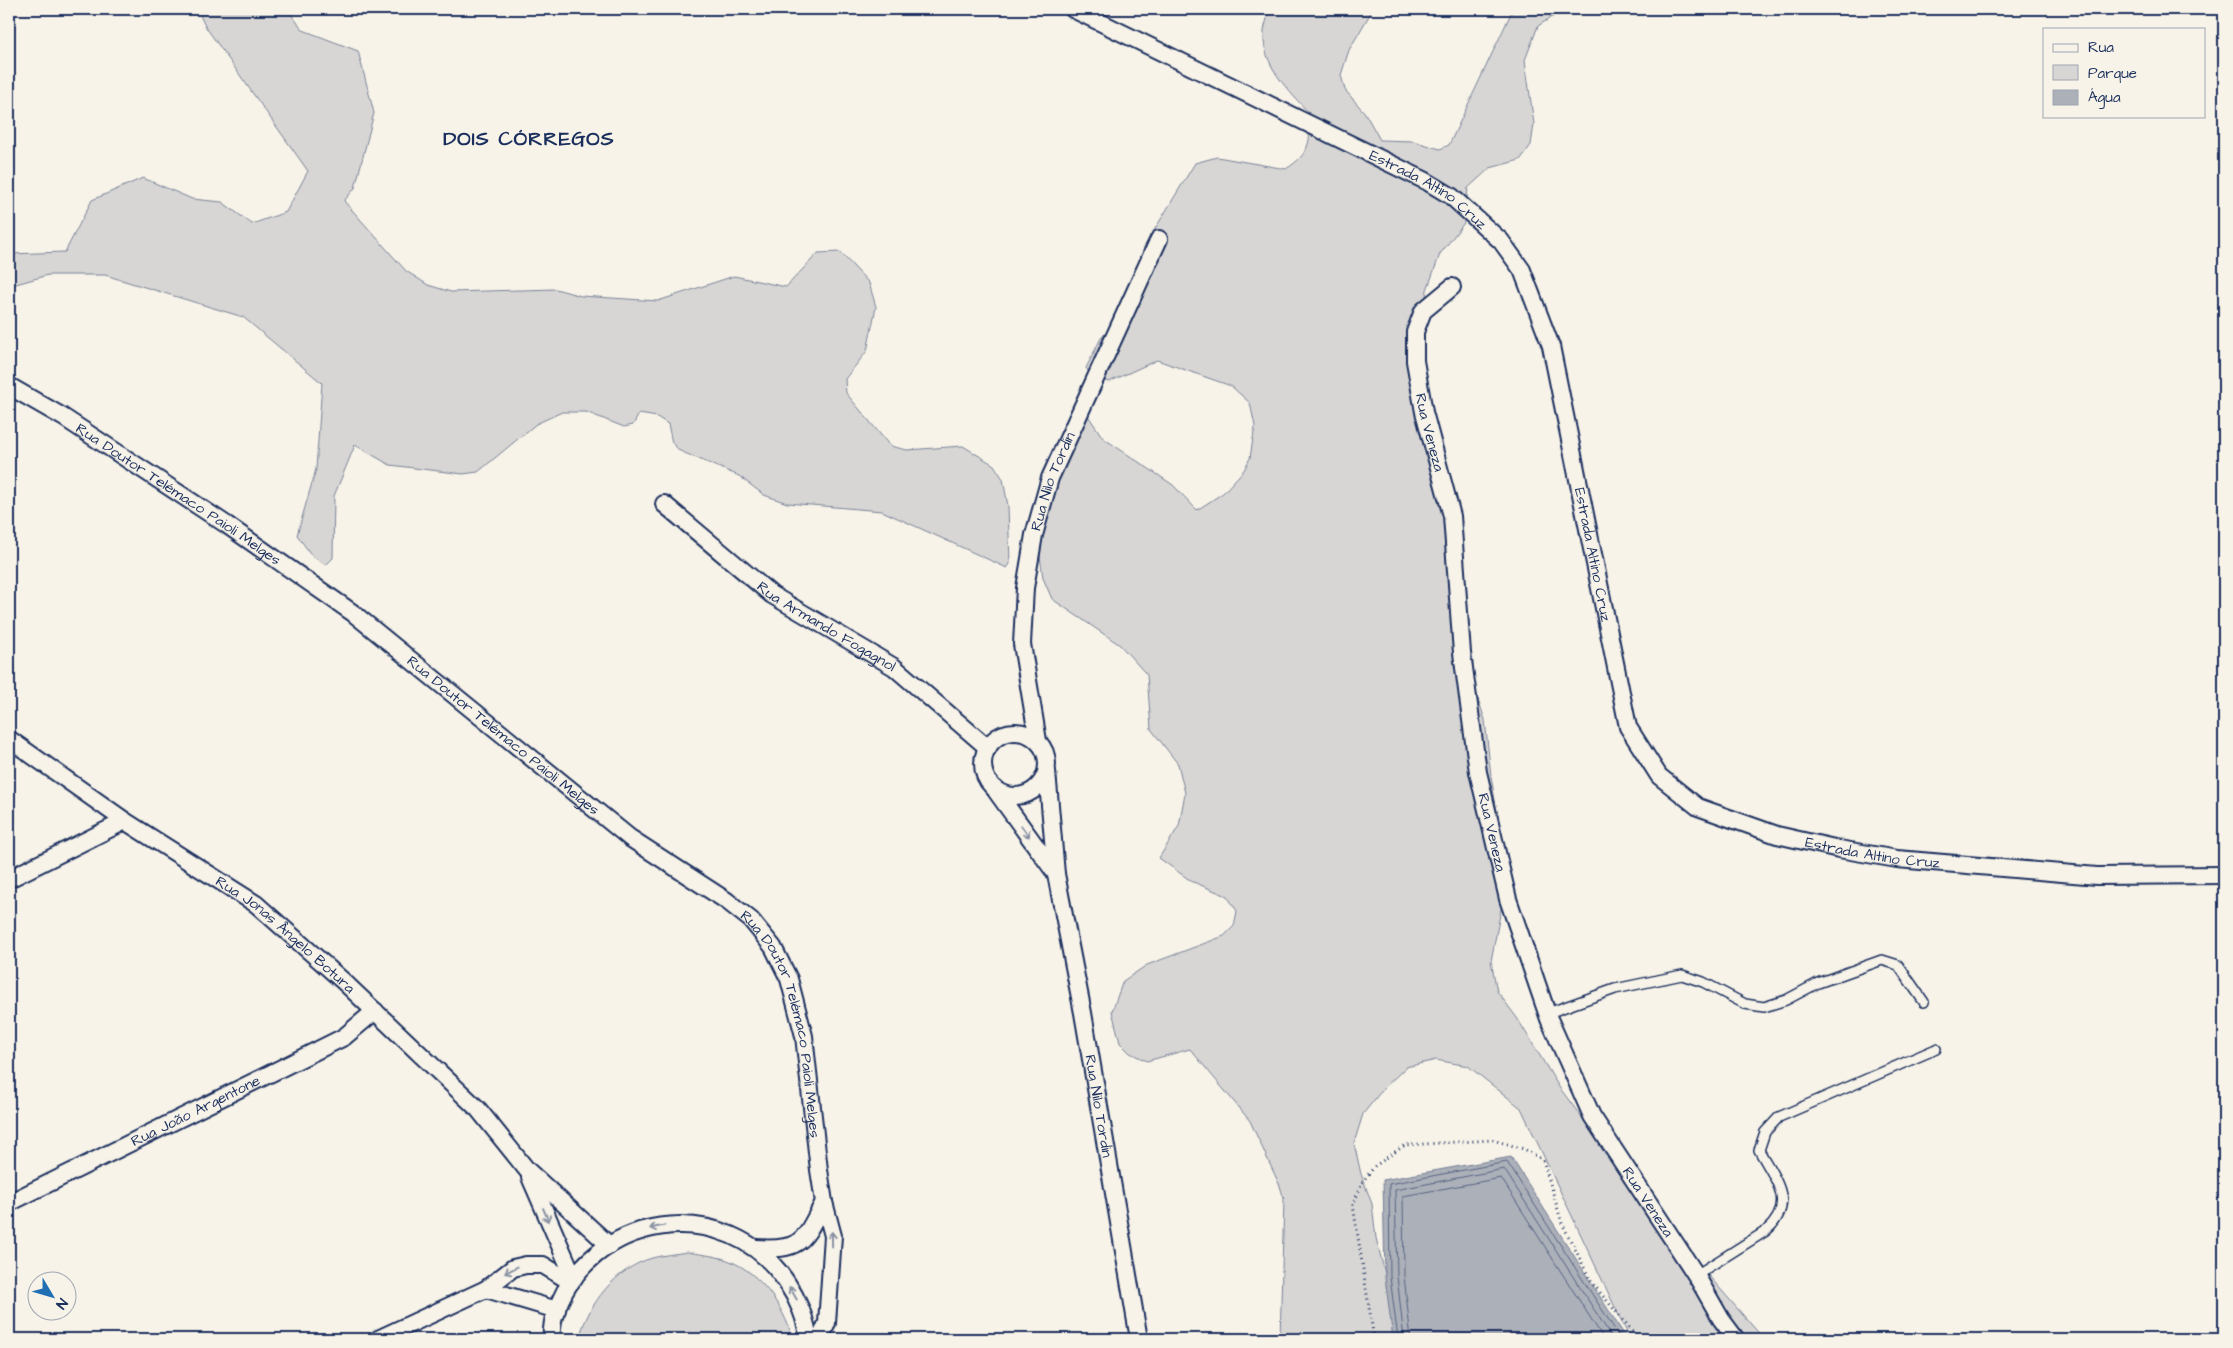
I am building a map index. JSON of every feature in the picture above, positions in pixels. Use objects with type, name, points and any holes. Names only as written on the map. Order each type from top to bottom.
[{"type":"street","name":"Estrada Altino Cruz","points":[[1073,9],[1426,182],[1451,196],[1501,241],[1522,270],[1551,346],[1628,727],[1659,776],[1698,807],[1777,835],[1839,849],[1897,859],[2098,876],[2224,875]]},
{"type":"street","name":"Rua Nilo Tordin","points":[[1038,741],[1022,644],[1025,588],[1034,535],[1050,478],[1159,239]]},
{"type":"street","name":"Rua Veneza","points":[[1452,286],[1423,311],[1415,332],[1415,360],[1424,412],[1452,516],[1462,653],[1478,772],[1508,899],[1548,1013],[1592,1116],[1696,1274],[1721,1319],[1736,1339]]},
{"type":"street","name":"Rua Doutor Telémaco Paioli Melges","points":[[9,386],[96,439],[227,525],[353,613],[623,832],[728,901],[751,920],[773,947],[789,978],[804,1036],[824,1202],[833,1236],[826,1323],[820,1339]]},
{"type":"street","name":"Rua Armando Fogagnol","points":[[664,504],[772,595],[894,666],[911,678],[988,748]]},
{"type":"street","points":[[1008,732],[1019,732],[1030,734],[1038,741],[1045,750],[1047,771],[1036,789],[1017,797],[996,791],[984,774],[983,763],[988,748],[998,736],[1008,732]]},
{"type":"street","name":"Rua Jonas Ângelo Botura","points":[[9,739],[126,821],[256,904],[375,1011],[478,1110],[527,1170],[609,1245]]},
{"type":"street","name":"Rua Nilo Tordin","points":[[1047,771],[1056,874],[1139,1339]]},
{"type":"street","name":"Rua Nilo Tordin","points":[[996,791],[1056,874]]},
{"type":"street","points":[[9,879],[126,821]]},
{"type":"street","name":"Rua João Argentone","points":[[9,1203],[344,1037],[375,1011]]},
{"type":"street","name":"Rua Jonas Ângelo Botura","points":[[527,1170],[573,1280]]},
{"type":"street","points":[[756,1248],[779,1250],[794,1246],[803,1238],[824,1202]]},
{"type":"street","points":[[550,1339],[554,1316],[573,1280],[587,1262],[609,1245],[633,1232],[664,1225],[696,1225],[727,1233],[756,1248],[779,1270],[797,1297],[808,1339]]},
{"type":"street","points":[[378,1339],[486,1289],[513,1268],[526,1265],[543,1265],[573,1280]]},
{"type":"street","points":[[486,1289],[558,1310]]},
{"type":"lane","points":[[1548,1013],[1615,989],[1682,975],[1703,982],[1745,1004],[1764,1007],[1786,1000],[1818,983],[1882,960],[1898,965],[1924,1002]]},
{"type":"lane","points":[[1696,1274],[1766,1232],[1774,1225],[1783,1209],[1780,1189],[1759,1150],[1765,1132],[1779,1117],[1936,1049]]},
{"type":"path","points":[[1374,1339],[1353,1204],[1363,1181],[1375,1166],[1404,1145],[1493,1140],[1524,1149],[1543,1160],[1562,1222],[1592,1283],[1639,1339]]},
{"type":"green space","points":[[197,9],[287,9],[303,30],[358,51],[374,113],[355,188],[344,201],[406,271],[428,285],[451,292],[556,289],[581,296],[658,301],[734,276],[786,287],[818,253],[840,252],[869,283],[876,307],[867,351],[845,379],[846,393],[890,446],[907,450],[963,446],[994,465],[1003,479],[1008,506],[1010,564],[1007,568],[882,511],[787,503],[764,495],[739,476],[680,451],[672,443],[668,424],[657,417],[639,414],[633,425],[624,427],[586,412],[562,412],[536,424],[478,472],[463,474],[390,465],[355,445],[334,496],[333,558],[326,565],[312,556],[297,535],[316,469],[322,383],[243,317],[105,275],[48,275],[9,286],[9,254],[65,252],[92,200],[143,178],[192,199],[222,202],[252,224],[286,212],[308,171],[205,26]]},
{"type":"green space","points":[[1270,9],[1373,9],[1349,50],[1341,75],[1345,90],[1365,113],[1380,140],[1413,141],[1440,149],[1449,145],[1513,9],[1564,9],[1538,26],[1525,60],[1534,124],[1531,145],[1520,160],[1490,168],[1468,188],[1464,223],[1440,254],[1427,290],[1419,340],[1463,653],[1485,720],[1491,776],[1505,860],[1504,894],[1491,961],[1497,991],[1517,1018],[1559,1087],[1675,1242],[1688,1252],[1764,1339],[1630,1339],[1521,1108],[1468,1066],[1436,1060],[1406,1067],[1383,1089],[1363,1114],[1354,1143],[1361,1174],[1372,1204],[1376,1238],[1397,1321],[1397,1339],[1280,1339],[1284,1199],[1280,1186],[1250,1121],[1190,1049],[1147,1061],[1130,1053],[1120,1043],[1112,1011],[1123,981],[1147,965],[1224,936],[1234,926],[1237,911],[1227,896],[1191,881],[1159,858],[1179,826],[1185,793],[1178,764],[1151,729],[1147,675],[1120,645],[1052,599],[1043,578],[1038,541],[1077,414],[1089,417],[1103,438],[1173,485],[1197,510],[1223,493],[1244,470],[1250,458],[1255,426],[1250,403],[1231,386],[1157,360],[1109,382],[1093,378],[1086,368],[1101,338],[1134,304],[1144,247],[1195,163],[1217,157],[1286,169],[1305,152],[1310,132],[1310,114],[1278,77],[1267,55],[1264,43],[1264,31]]},
{"type":"green space","points":[[687,1252],[717,1257],[734,1263],[757,1279],[776,1301],[789,1326],[793,1339],[579,1339],[589,1313],[605,1289],[615,1279],[639,1263],[652,1258]]},
{"type":"water","points":[[1511,1157],[1627,1339],[1393,1339],[1385,1277],[1383,1180]]},
{"type":"district","name":"DOIS CÓRREGOS","points":[[529,138]]}]
